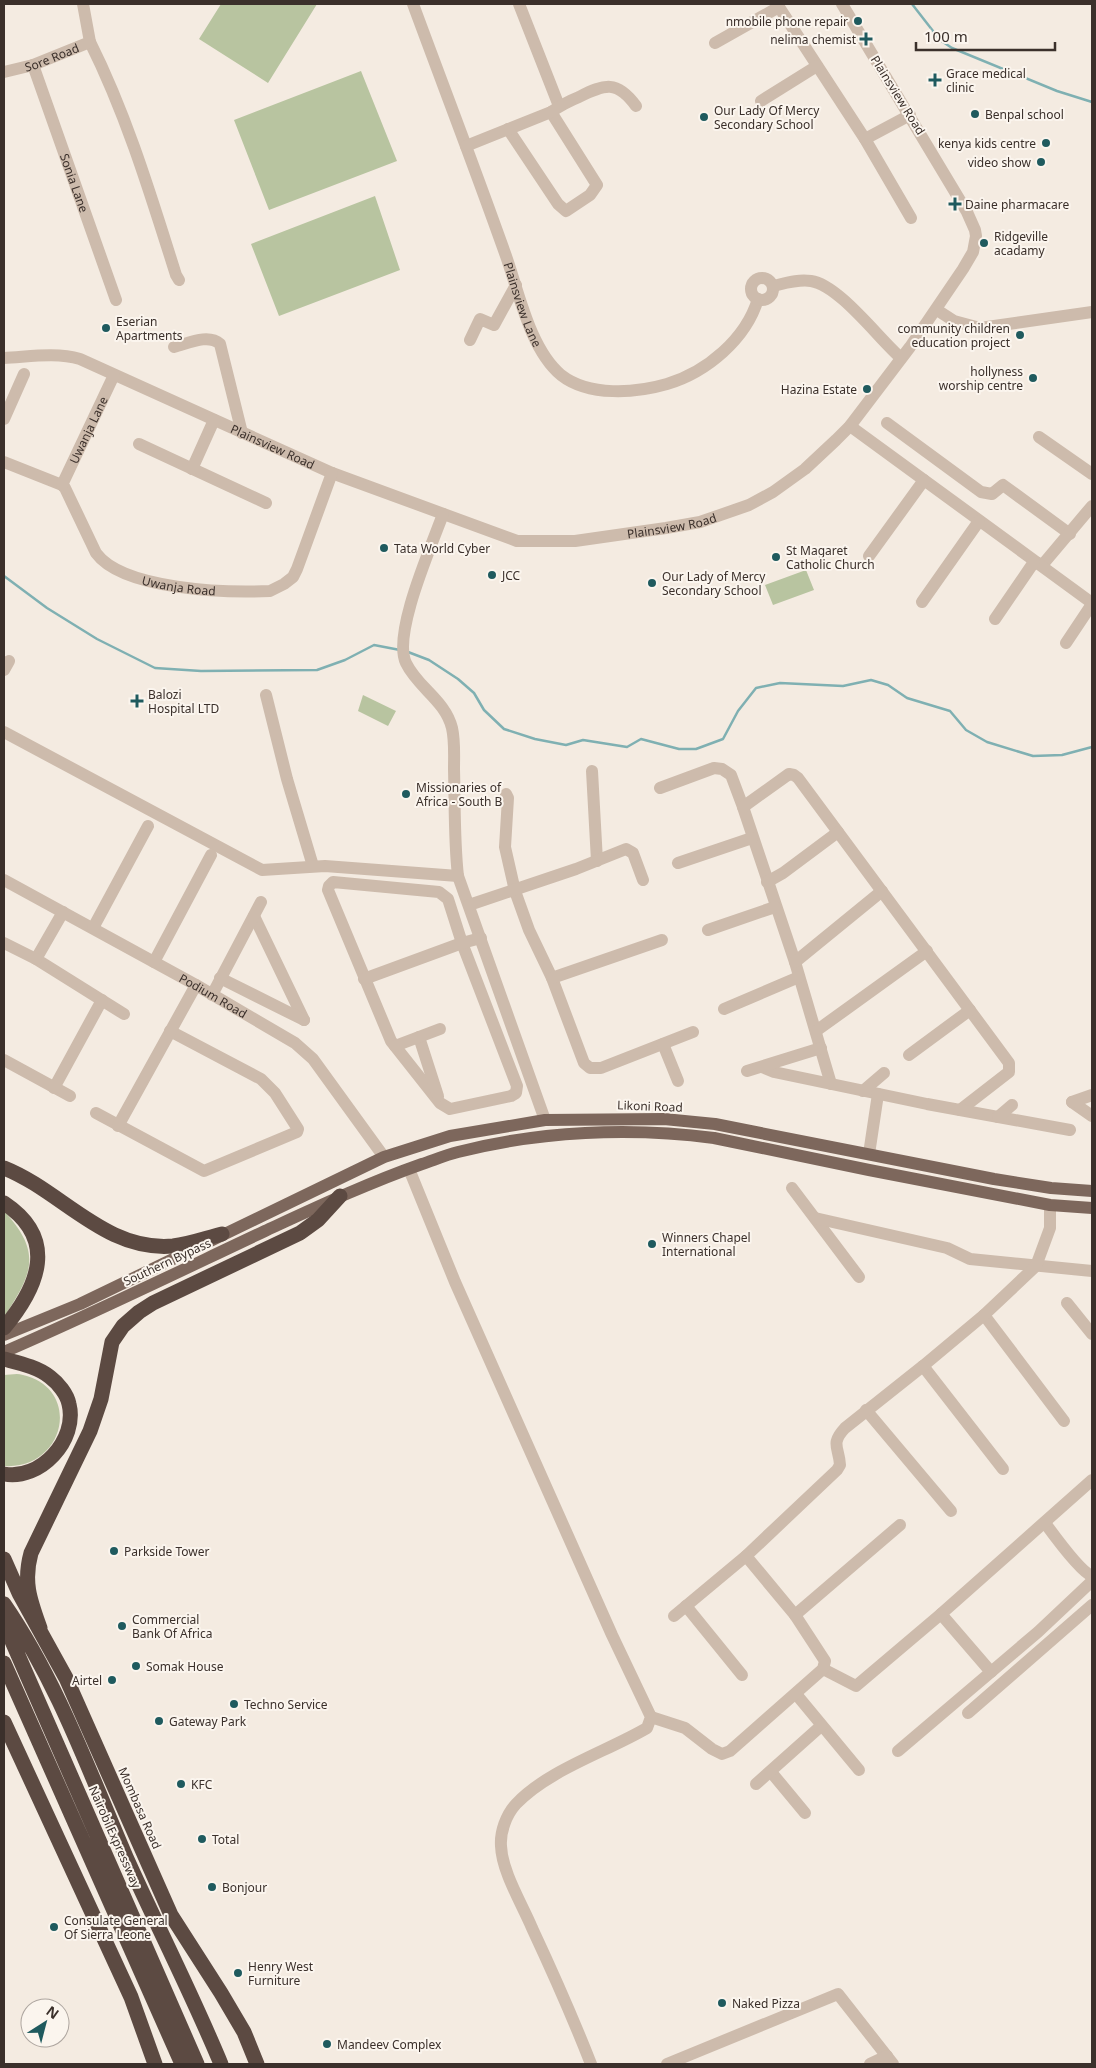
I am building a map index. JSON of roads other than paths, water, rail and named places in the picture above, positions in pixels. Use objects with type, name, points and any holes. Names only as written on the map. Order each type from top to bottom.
[{"type":"highway","points":[[4,1168],[19,1174],[86,1219],[120,1239],[140,1244],[174,1246],[222,1234]]},
{"type":"highway","points":[[40,1628],[27,1591],[27,1568],[31,1553],[90,1431],[101,1399],[112,1342],[123,1326],[153,1303],[300,1233],[318,1220],[340,1196]]},
{"type":"highway","points":[[4,1203],[24,1220],[32,1232],[37,1244],[38,1266],[28,1295],[4,1328]]},
{"type":"highway","points":[[4,1359],[48,1375],[60,1386],[69,1403],[70,1416],[64,1439],[56,1452],[45,1463],[30,1472],[19,1475],[4,1474]]},
{"type":"highway","name":"Mombasa Road","points":[[4,1559],[19,1593],[40,1628],[74,1695],[171,1916],[244,2032],[257,2064]]},
{"type":"highway","points":[[4,1604],[35,1654],[70,1728],[221,2064]]},
{"type":"highway","name":"Nairobi Expressway","points":[[4,1623],[198,2064]]},
{"type":"highway","points":[[4,1663],[182,2064]]},
{"type":"highway","points":[[4,1722],[131,1997],[154,2064]]},
{"type":"highway","points":[[171,1916],[168,1925],[176,1965]]},
{"type":"main road","name":"Likoni Road","points":[[222,1234],[384,1157],[450,1136],[545,1120],[612,1118],[691,1121],[786,1136],[994,1179],[1051,1188],[1092,1191]]},
{"type":"main road","points":[[545,1120],[548,1136]]},
{"type":"main road","points":[[340,1196],[409,1169],[482,1146],[548,1136],[611,1132],[691,1135],[714,1138],[869,1170],[1050,1204],[1092,1208]]},
{"type":"main road","name":"Southern Bypass","points":[[4,1352],[71,1323],[340,1196]]},
{"type":"main road","name":"Southern Bypass","points":[[4,1335],[80,1304],[222,1234]]},
{"type":"street","name":"Sore Road","points":[[4,72],[33,65],[90,42],[83,4]]},
{"type":"street","name":"Plainsview Lane","points":[[413,4],[538,344],[550,364],[563,376],[583,386],[608,391],[656,387],[680,380],[720,354],[733,342],[754,311],[758,299]]},
{"type":"street","points":[[508,129],[558,204],[566,211],[590,195],[597,185],[555,109],[519,4]]},
{"type":"street","name":"Plainsview Road","points":[[4,358],[40,356],[80,359],[332,473],[524,543],[575,540],[700,522],[729,513],[774,492],[815,461],[850,426],[937,310],[973,252],[975,230],[956,192],[842,4]]},
{"type":"street","points":[[715,43],[778,5],[865,139],[911,218]]},
{"type":"street","points":[[90,42],[106,75],[149,186],[179,280]]},
{"type":"street","name":"Sonia Lane","points":[[33,65],[116,300]]},
{"type":"street","points":[[762,101],[817,66]]},
{"type":"street","points":[[466,146],[555,109],[604,86],[621,90],[636,106]]},
{"type":"street","points":[[865,139],[910,115]]},
{"type":"street","points":[[762,278],[769,281],[773,286],[773,294],[766,299],[758,299],[753,294],[751,287],[755,281],[762,278]]},
{"type":"street","points":[[773,286],[800,280],[812,281],[834,291],[901,358]]},
{"type":"street","points":[[470,340],[480,319],[494,325],[516,285]]},
{"type":"street","points":[[937,310],[954,321],[980,328],[1092,312]]},
{"type":"street","points":[[174,347],[208,338],[216,340],[220,344],[242,433]]},
{"type":"street","points":[[4,419],[24,374]]},
{"type":"street","name":"Uwanja Lane","points":[[62,485],[114,375]]},
{"type":"street","points":[[192,469],[214,420]]},
{"type":"street","points":[[887,423],[967,483],[988,494],[1004,486],[1070,534]]},
{"type":"street","points":[[850,426],[1092,603],[1066,643]]},
{"type":"street","points":[[1039,437],[1092,474]]},
{"type":"street","points":[[139,444],[266,503]]},
{"type":"street","points":[[4,462],[62,485]]},
{"type":"street","name":"Uwanja Road","points":[[62,485],[68,492],[96,553],[102,561],[111,567],[139,577],[185,589],[256,592],[278,589],[293,577],[307,545],[332,473]]},
{"type":"street","points":[[869,556],[924,480]]},
{"type":"street","points":[[955,501],[967,483]]},
{"type":"street","points":[[1037,564],[1044,564],[1092,506]]},
{"type":"street","points":[[443,514],[407,616],[403,640],[406,663],[442,706],[449,718],[452,730],[458,876],[545,1120]]},
{"type":"street","points":[[922,602],[979,520]]},
{"type":"street","points":[[995,619],[1037,564]]},
{"type":"street","points":[[266,695],[287,779],[313,866]]},
{"type":"street","points":[[4,732],[257,868],[267,870],[313,866],[458,876]]},
{"type":"street","points":[[660,788],[718,768],[731,775],[795,962],[831,1084]]},
{"type":"street","points":[[592,771],[597,861]]},
{"type":"street","points":[[743,807],[789,774],[798,778],[1009,1063],[1010,1068],[1008,1072],[960,1110]]},
{"type":"street","points":[[506,794],[508,798],[506,852],[515,891],[529,930],[552,978],[584,1063],[590,1068],[601,1068],[693,1032]]},
{"type":"street","points":[[93,928],[148,826]]},
{"type":"street","points":[[768,882],[838,832]]},
{"type":"street","points":[[678,863],[752,838]]},
{"type":"street","points":[[469,905],[515,891],[626,849],[630,850],[635,856],[643,880]]},
{"type":"street","points":[[154,962],[211,855]]},
{"type":"street","name":"Podium Road","points":[[4,880],[196,985],[295,1043],[313,1059],[384,1157]]},
{"type":"street","points":[[333,882],[440,892],[448,899],[462,943],[517,1086],[516,1093],[511,1096],[450,1109],[440,1103],[395,1046],[364,979],[328,890],[329,886],[333,882]]},
{"type":"street","points":[[795,962],[882,891]]},
{"type":"street","points":[[212,995],[261,902]]},
{"type":"street","points":[[708,930],[775,907]]},
{"type":"street","points":[[36,959],[63,912]]},
{"type":"street","points":[[220,978],[304,1020],[254,916]]},
{"type":"street","points":[[364,979],[462,943],[481,938]]},
{"type":"street","points":[[552,978],[662,940]]},
{"type":"street","points":[[4,943],[36,959],[124,1014]]},
{"type":"street","points":[[816,1031],[927,951]]},
{"type":"street","points":[[724,1009],[800,978]]},
{"type":"street","points":[[118,1126],[196,985]]},
{"type":"street","points":[[54,1088],[102,1000]]},
{"type":"street","points":[[909,1056],[970,1010]]},
{"type":"street","points":[[395,1046],[440,1029]]},
{"type":"street","points":[[96,1113],[204,1171],[298,1131],[275,1093],[261,1079],[170,1031]]},
{"type":"street","points":[[419,1037],[440,1103]]},
{"type":"street","points":[[663,1044],[678,1081]]},
{"type":"street","points":[[747,1071],[821,1048]]},
{"type":"street","points":[[4,1060],[70,1096]]},
{"type":"street","points":[[762,1067],[774,1072],[863,1091],[1070,1130]]},
{"type":"street","points":[[863,1091],[884,1072]]},
{"type":"street","points":[[869,1154],[878,1094]]},
{"type":"street","points":[[1092,1094],[1072,1102],[1092,1116]]},
{"type":"street","points":[[998,1117],[1012,1104]]},
{"type":"street","points":[[409,1169],[456,1282],[608,1627],[651,1717],[647,1728],[617,1745],[551,1777],[529,1792],[514,1806],[503,1828],[501,1846],[508,1874],[592,2064]]},
{"type":"street","points":[[792,1188],[859,1277]]},
{"type":"street","points":[[674,1616],[746,1556],[837,1470],[840,1465],[836,1440],[845,1428],[984,1315],[1036,1266],[1050,1228],[1050,1204]]},
{"type":"street","points":[[815,1218],[947,1248],[970,1259],[1092,1271]]},
{"type":"street","points":[[1068,1303],[1092,1334]]},
{"type":"street","points":[[984,1315],[1064,1421]]},
{"type":"street","points":[[923,1366],[1003,1470]]},
{"type":"street","points":[[866,1410],[951,1511]]},
{"type":"street","points":[[823,1669],[856,1686],[942,1614],[1092,1480]]},
{"type":"street","points":[[898,1751],[1038,1632],[1091,1580],[1045,1523]]},
{"type":"street","points":[[795,1616],[900,1525]]},
{"type":"street","points":[[651,1717],[685,1728],[712,1749],[722,1754],[730,1752],[823,1669],[825,1660],[795,1616],[746,1556]]},
{"type":"street","points":[[968,1713],[1092,1605]]},
{"type":"street","points":[[686,1606],[742,1675]]},
{"type":"street","points":[[942,1614],[991,1672]]},
{"type":"street","points":[[796,1694],[859,1770]]},
{"type":"street","points":[[756,1784],[822,1726]]},
{"type":"street","points":[[771,1772],[806,1813]]},
{"type":"street","points":[[667,2064],[838,1994],[890,2060],[870,2064]]},
{"type":"waterway","points":[[912,4],[940,40],[952,48],[1057,91],[1092,102]]},
{"type":"waterway","points":[[4,576],[47,608],[97,639],[155,668],[201,671],[317,670],[345,660],[374,645],[400,650]]},
{"type":"waterway","points":[[408,652],[429,660],[458,679],[474,693],[484,710],[504,729],[535,739],[566,745],[583,740],[627,747],[641,739],[679,749],[696,749],[723,739],[738,711],[756,688],[780,683],[843,686],[871,680],[888,685],[907,698],[950,711],[966,730],[987,742],[1033,756],[1062,755],[1092,747]]},
{"type":"place","name":"nmobile phone repair","points":[[858,21]]},
{"type":"place","name":"nelima chemist","points":[[866,39]]},
{"type":"place","name":"Grace medical clinic","points":[[935,80]]},
{"type":"place","name":"Benpal school","points":[[975,114]]},
{"type":"place","name":"Our Lady Of Mercy Secondary School","points":[[704,117]]},
{"type":"place","name":"kenya kids centre","points":[[1046,143]]},
{"type":"place","name":"video show","points":[[1041,162]]},
{"type":"place","name":"Daine pharmacare","points":[[955,204]]},
{"type":"place","name":"Ridgeville acadamy","points":[[984,243]]},
{"type":"place","name":"Eserian Apartments","points":[[106,328]]},
{"type":"place","name":"community children education project","points":[[1020,335]]},
{"type":"place","name":"hollyness worship centre","points":[[1033,378]]},
{"type":"place","name":"Hazina Estate","points":[[867,389]]},
{"type":"place","name":"Tata World Cyber","points":[[384,548]]},
{"type":"place","name":"St Magaret Catholic Church","points":[[776,557]]},
{"type":"place","name":"JCC","points":[[492,575]]},
{"type":"place","name":"Our Lady of Mercy Secondary School","points":[[652,583]]},
{"type":"place","name":"Balozi Hospital LTD","points":[[137,701]]},
{"type":"place","name":"Missionaries of Africa - South B","points":[[406,794]]},
{"type":"place","name":"Winners Chapel International","points":[[652,1244]]},
{"type":"place","name":"Parkside Tower","points":[[114,1551]]},
{"type":"place","name":"Commercial Bank Of Africa","points":[[122,1626]]},
{"type":"place","name":"Somak House","points":[[136,1666]]},
{"type":"place","name":"Airtel","points":[[112,1680]]},
{"type":"place","name":"Techno Service","points":[[234,1704]]},
{"type":"place","name":"Gateway Park","points":[[159,1721]]},
{"type":"place","name":"KFC","points":[[181,1784]]},
{"type":"place","name":"Total","points":[[202,1839]]},
{"type":"place","name":"Bonjour","points":[[212,1887]]},
{"type":"place","name":"Consulate General Of Sierra Leone","points":[[54,1927]]},
{"type":"place","name":"Henry West Furniture","points":[[238,1973]]},
{"type":"place","name":"Naked Pizza","points":[[722,2003]]},
{"type":"place","name":"Mandeev Complex","points":[[327,2044]]}]
